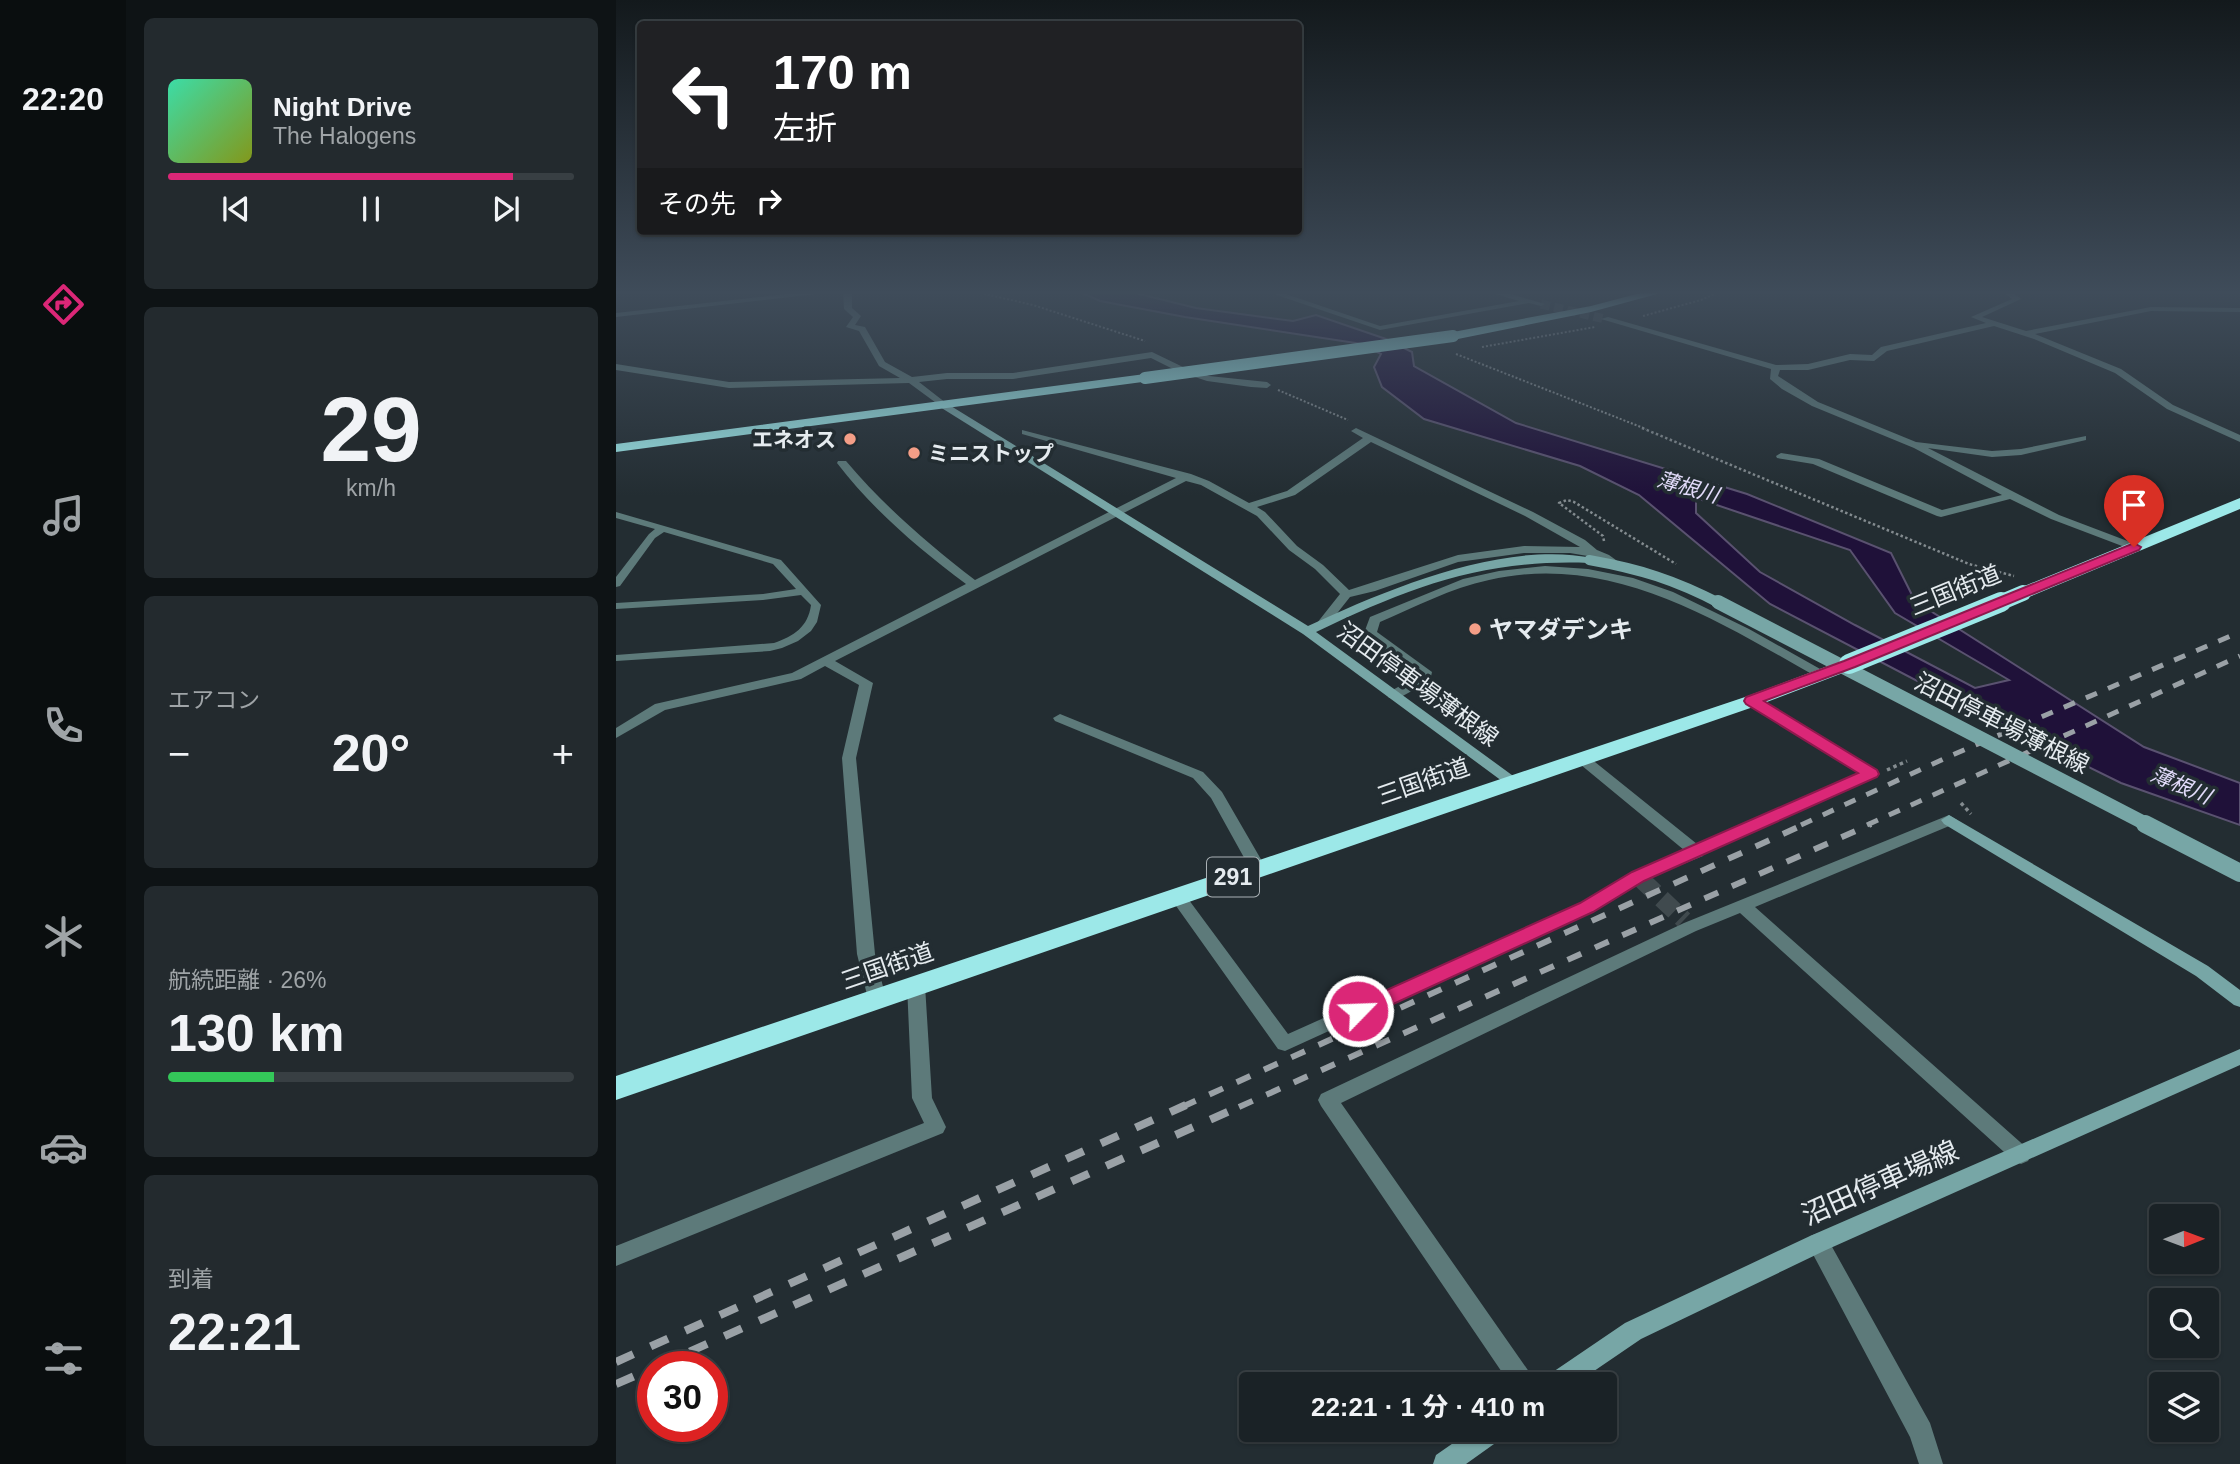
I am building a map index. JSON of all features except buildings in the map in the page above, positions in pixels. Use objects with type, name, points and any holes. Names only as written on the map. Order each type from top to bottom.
[{"type":"highway","points":[[616,448],[1282,359]]},
{"type":"highway","name":"三国街道","points":[[616,1088],[1580,757],[1752,701],[1849,664],[2240,503]]},
{"type":"main road","points":[[943,405],[1307,631]]},
{"type":"main road","name":"沼田停車場薄根線","points":[[1511,781],[1307,631],[1469,566],[1523,559],[1591,557],[1657,574],[1698,592],[2240,873]]},
{"type":"main road","points":[[1752,701],[1871,774]]},
{"type":"main road","points":[[1949,820],[2192,965],[2240,1000]]},
{"type":"main road","name":"沼田停車場線","points":[[1573,1372],[1633,1331],[1818,1242],[2240,1057]]},
{"type":"main road","points":[[1445,1464],[1475,1442]]},
{"type":"street","points":[[879,359],[882,364],[911,380],[943,405]]},
{"type":"street","points":[[616,367],[729,385],[1013,376],[1123,359]]},
{"type":"street","points":[[1159,359],[1222,383],[1267,385]]},
{"type":"street","points":[[1746,359],[1776,368],[1808,367],[1840,359]]},
{"type":"street","points":[[2089,359],[2118,371],[2171,407],[2240,439]]},
{"type":"street","points":[[1776,368],[1773,377],[1783,386],[1914,445],[2055,517],[2108,534],[2134,547]]},
{"type":"street","points":[[1356,430],[1581,542],[1591,557]]},
{"type":"street","points":[[1025,432],[1187,476],[1261,514],[1293,548],[1319,567],[1346,594]]},
{"type":"street","points":[[1247,507],[1291,493],[1371,437]]},
{"type":"street","points":[[1914,445],[1926,443],[1964,452],[1992,454],[2021,452],[2083,438]]},
{"type":"street","points":[[1781,456],[1815,461],[1941,514],[2014,495]]},
{"type":"street","points":[[842,463],[933,552],[975,585]]},
{"type":"street","points":[[617,735],[660,707],[782,680],[825,661],[1187,476]]},
{"type":"street","points":[[1323,623],[1346,594],[1471,555],[1543,549],[1591,557],[1603,556],[1642,583]]},
{"type":"street","points":[[1394,695],[1425,678],[1425,672],[1370,633],[1374,620],[1498,574],[1570,570],[1597,572],[1662,590],[1822,674]]},
{"type":"street","points":[[825,661],[866,683],[849,758],[866,954],[877,999]]},
{"type":"street","points":[[1060,718],[1198,775],[1217,795],[1258,868]]},
{"type":"street","points":[[1580,757],[1697,852]]},
{"type":"street","points":[[1177,896],[1285,1044],[1586,907],[1640,878],[1871,774]]},
{"type":"street","points":[[1516,1372],[1328,1100],[1687,924],[1742,905],[1949,820]]},
{"type":"street","points":[[1742,905],[2021,1155]]},
{"type":"street","points":[[616,1256],[936,1127],[922,1098],[916,985]]},
{"type":"street","points":[[1818,1242],[1921,1432],[1931,1464]]},
{"type":"lane","points":[[616,515],[778,562],[816,605],[816,615],[798,638],[770,648],[616,658]]},
{"type":"lane","points":[[616,584],[652,536],[663,528]]},
{"type":"lane","points":[[616,606],[763,597],[804,591]]},
{"type":"path","points":[[1469,359],[1590,406],[1969,564],[2045,584]]},
{"type":"water","name":"薄根川","points":[[1378,359],[1413,359],[1414,366],[1516,423],[1747,494],[1891,553],[1915,601],[2144,747],[2240,783],[2240,825],[2121,783],[1967,707],[1770,604],[1639,495],[1580,466],[1424,419],[1382,387],[1374,367]],"holes":[[[1696,498],[1850,550],[1895,613],[2009,680],[1975,688],[1760,572],[1696,513]]]},
{"type":"tunnel","points":[[1642,880],[1684,920]]},
{"type":"railway","points":[[1801,825],[1950,756],[2240,632]]},
{"type":"railway","points":[[1867,825],[2240,656]]},
{"type":"railway","points":[[1182,1107],[1805,824]]},
{"type":"railway","points":[[1239,1107],[1871,824]]},
{"type":"railway","points":[[616,1362],[1186,1105]]},
{"type":"railway","points":[[691,1351],[1243,1105]]},
{"type":"railway","points":[[616,1384],[637,1375]]},
{"type":"place","name":"エネオス","points":[[850,439]]},
{"type":"place","name":"ミニストップ","points":[[914,453]]},
{"type":"place","name":"ヤマダデンキ","points":[[1475,629]]},
{"type":"route","points":[[1358,1011],[1586,907],[1638,876],[1871,774],[1752,701],[2134,547]]}]
